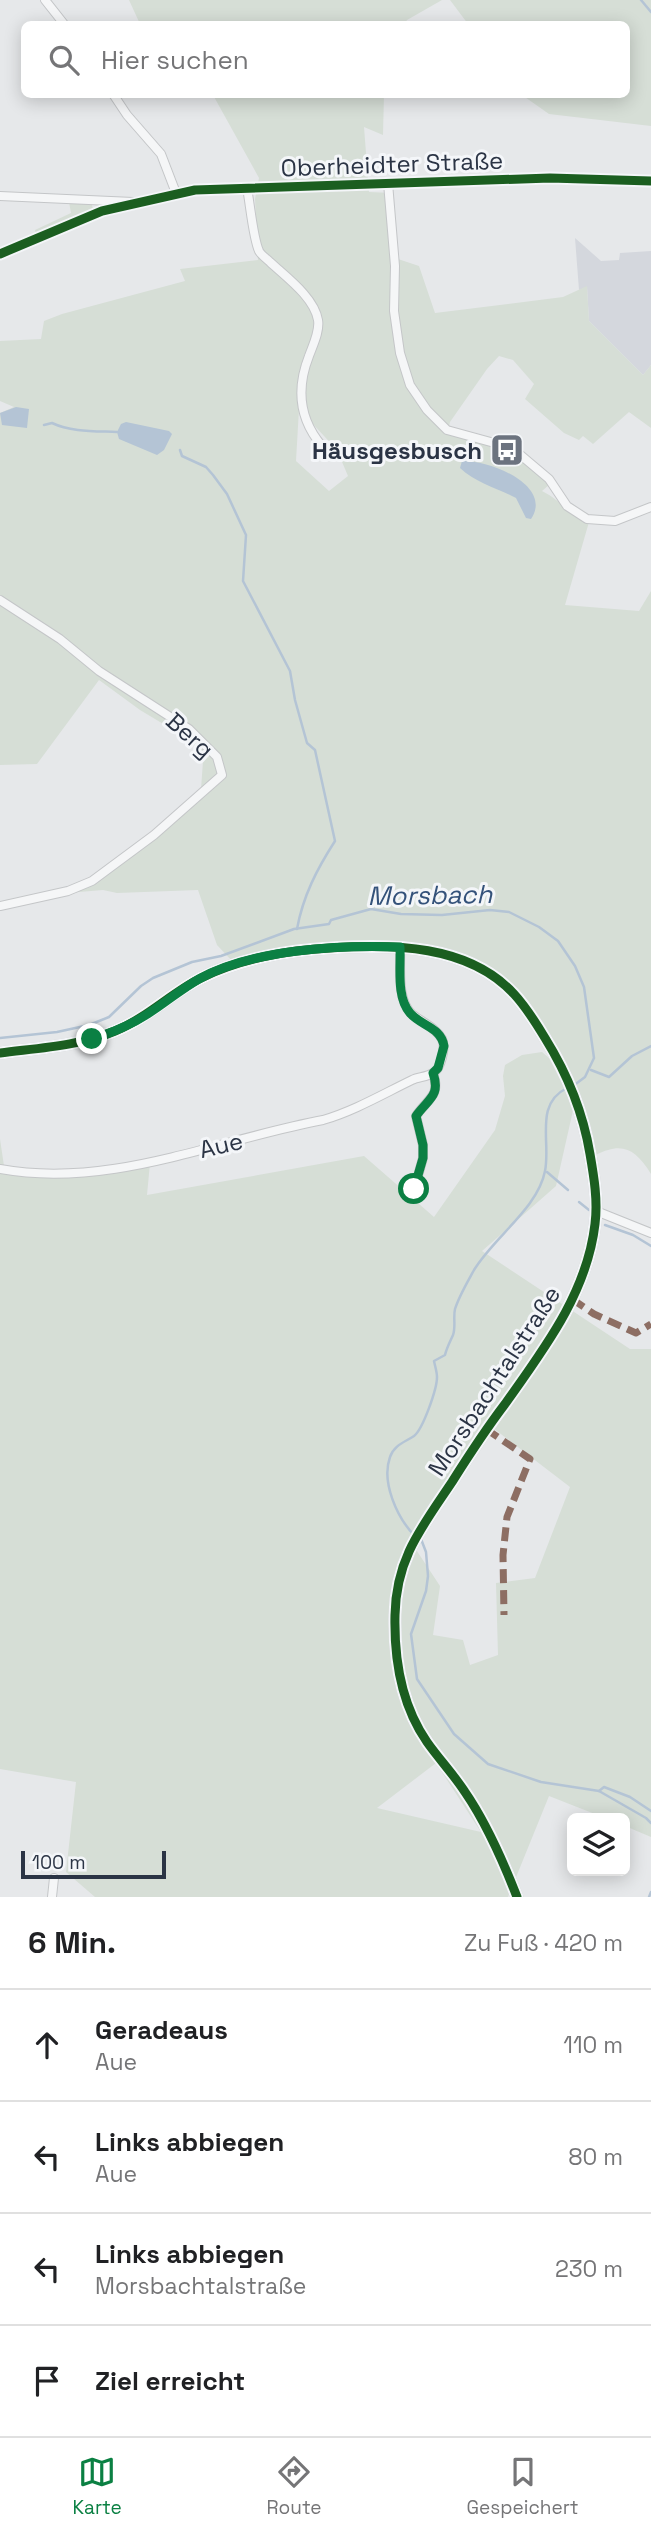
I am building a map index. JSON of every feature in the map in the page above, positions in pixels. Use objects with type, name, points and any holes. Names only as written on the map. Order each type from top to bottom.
[{"type":"main road","name":"Morsbachtalstraße","points":[[0,1053],[80,1041],[107,1034],[145,1016],[202,977],[233,965],[323,948],[400,947],[460,960],[502,982],[531,1016],[569,1081],[590,1152],[596,1211],[587,1257],[579,1284],[564,1316],[413,1542],[402,1563],[395,1601],[397,1649],[404,1694],[413,1717],[426,1740],[466,1793],[489,1833],[517,1897]]},
{"type":"street","points":[[45,0],[62,21]]},
{"type":"street","points":[[116,98],[161,154],[176,193]]},
{"type":"street","name":"Oberheidter Straße","points":[[0,256],[89,216],[176,193],[247,188],[562,178],[651,181]]},
{"type":"street","points":[[388,183],[395,266],[394,311],[400,353],[410,385],[427,410],[447,430],[517,452],[549,479],[567,506],[587,519],[615,521],[644,512],[651,507]]},
{"type":"street","points":[[247,188],[259,252],[304,296],[318,320],[316,336],[304,368],[301,397],[303,417],[310,432],[322,446]]},
{"type":"street","points":[[0,196],[136,202]]},
{"type":"street","name":"Berg","points":[[0,600],[60,639],[99,671],[189,729],[217,757],[222,775],[154,835],[92,881],[68,891],[0,906]]},
{"type":"street","points":[[400,947],[402,997],[410,1013],[428,1025],[443,1040],[444,1046],[438,1068],[433,1073],[437,1084],[436,1092],[416,1116],[423,1145],[423,1158],[414,1189]]},
{"type":"street","name":"Aue","points":[[0,1169],[55,1173],[116,1170],[338,1116],[416,1077],[433,1073]]},
{"type":"street","points":[[596,1211],[651,1233]]},
{"type":"street","points":[[52,1897],[54,1878]]},
{"type":"shaded area","points":[[129,0],[442,0],[406,21],[139,21]]},
{"type":"shaded area","points":[[450,0],[651,0],[651,126],[549,114],[526,98],[630,98],[630,21],[466,21]]},
{"type":"shaded area","points":[[215,98],[384,98],[383,135],[364,127],[369,192],[392,193],[395,258],[419,266],[435,313],[563,297],[587,286],[589,321],[643,375],[651,365],[651,428],[629,412],[593,444],[583,436],[579,440],[564,433],[525,399],[534,384],[513,360],[499,356],[487,369],[449,427],[457,436],[509,450],[550,484],[542,491],[589,522],[565,605],[639,611],[651,591],[651,1174],[640,1159],[628,1150],[614,1149],[596,1155],[583,1103],[567,1066],[533,1014],[485,967],[400,946],[232,961],[217,945],[198,890],[117,893],[103,890],[67,893],[94,883],[128,860],[164,830],[201,789],[203,761],[190,740],[140,710],[99,680],[37,764],[0,765],[0,413],[14,407],[0,401],[0,341],[41,339],[44,321],[185,281],[180,269],[258,260],[255,199],[259,178]],"holes":[[[299,409],[337,450],[348,476],[329,491],[296,461]]]},
{"type":"shaded area","points":[[10,198],[85,202],[92,205],[93,209],[36,234],[35,230],[71,213],[69,202],[9,201]]},
{"type":"shaded area","points":[[575,238],[601,261],[619,260],[620,253],[651,251],[651,365],[643,375],[589,321],[587,287],[579,290]]},
{"type":"shaded area","points":[[542,1052],[549,1058],[574,1106],[556,1186],[482,1251],[630,1349],[651,1349],[651,1837],[630,1828],[630,1813],[592,1813],[549,1796],[508,1897],[95,1897],[66,1872],[76,1782],[0,1769],[0,1139],[4,1166],[55,1175],[150,1163],[147,1195],[364,1156],[434,1217],[495,1130],[505,1096],[505,1065],[522,1055]],"holes":[[[484,1421],[570,1487],[535,1578],[496,1583],[498,1655],[470,1665],[463,1640],[433,1635],[440,1586],[409,1539]],[[436,1763],[481,1832],[377,1808]]]},
{"type":"water","points":[[16,407],[29,409],[27,428],[2,425],[0,413]]},
{"type":"water","points":[[126,422],[169,431],[172,434],[164,450],[157,455],[119,439],[117,432],[121,424]]},
{"type":"water","points":[[462,461],[487,464],[514,476],[526,485],[533,495],[536,507],[531,519],[526,518],[516,498],[460,468]]},
{"type":"waterway","points":[[641,0],[651,12]]},
{"type":"waterway","points":[[44,425],[52,423],[75,430],[117,432]]},
{"type":"waterway","points":[[180,450],[182,456],[206,467],[213,475],[227,494],[246,535],[243,581],[290,671],[307,743],[315,750],[335,841],[312,883],[297,929]]},
{"type":"waterway","name":"Morsbach","points":[[0,1038],[57,1032],[89,1025],[109,1017],[153,978],[192,962],[221,956],[294,929],[329,924],[331,920],[371,909],[401,914],[442,915],[490,910],[509,912],[539,927],[558,941],[575,966],[584,987],[594,1058],[585,1077],[573,1086]]},
{"type":"waterway","points":[[591,1070],[609,1077],[632,1056],[651,1046]]},
{"type":"waterway","name":"Morsbach","points":[[415,1536],[402,1520],[392,1499],[388,1477],[390,1457],[397,1447],[418,1432],[425,1417],[436,1383],[434,1361],[445,1355],[454,1332],[455,1309],[469,1279],[483,1258],[525,1210],[541,1185],[546,1160],[547,1114],[550,1104],[567,1088]]},
{"type":"waterway","points":[[547,1172],[568,1190]]},
{"type":"waterway","points":[[579,1202],[589,1210]]},
{"type":"waterway","points":[[605,1225],[633,1235],[651,1246]]},
{"type":"waterway","name":"Morsbach","points":[[421,1539],[426,1552],[428,1576],[426,1591],[411,1634],[417,1679],[454,1734],[488,1764],[541,1782],[599,1791],[651,1823]]},
{"type":"waterway","points":[[599,1791],[604,1787],[630,1797],[651,1811]]},
{"type":"waterway","name":"Morsbach","points":[[649,1897],[651,1892]]},
{"type":"marked path","points":[[572,1299],[594,1314],[636,1333],[651,1324]]},
{"type":"marked path","points":[[486,1429],[530,1459],[507,1517],[503,1555],[504,1615]]},
{"type":"cycle path","points":[[0,254],[102,211],[195,190],[550,178],[651,181]]},
{"type":"cycle path","points":[[0,1053],[73,1043],[115,1031],[201,978],[247,961],[314,949],[378,946],[428,951],[475,965],[514,994],[542,1032],[567,1080],[587,1138],[596,1198],[590,1249],[573,1297],[549,1341],[478,1442],[413,1544],[400,1576],[395,1615],[398,1665],[411,1713],[427,1742],[461,1786],[480,1817],[517,1897]]},
{"type":"place","name":"Häusgesbusch","points":[[507,450]]},
{"type":"route","points":[[92,1039],[145,1016],[202,977],[233,965],[323,948],[400,947],[402,997],[410,1013],[438,1034],[444,1046],[438,1068],[433,1073],[437,1084],[436,1092],[416,1116],[423,1145],[423,1158],[422,1169],[414,1189]]}]
